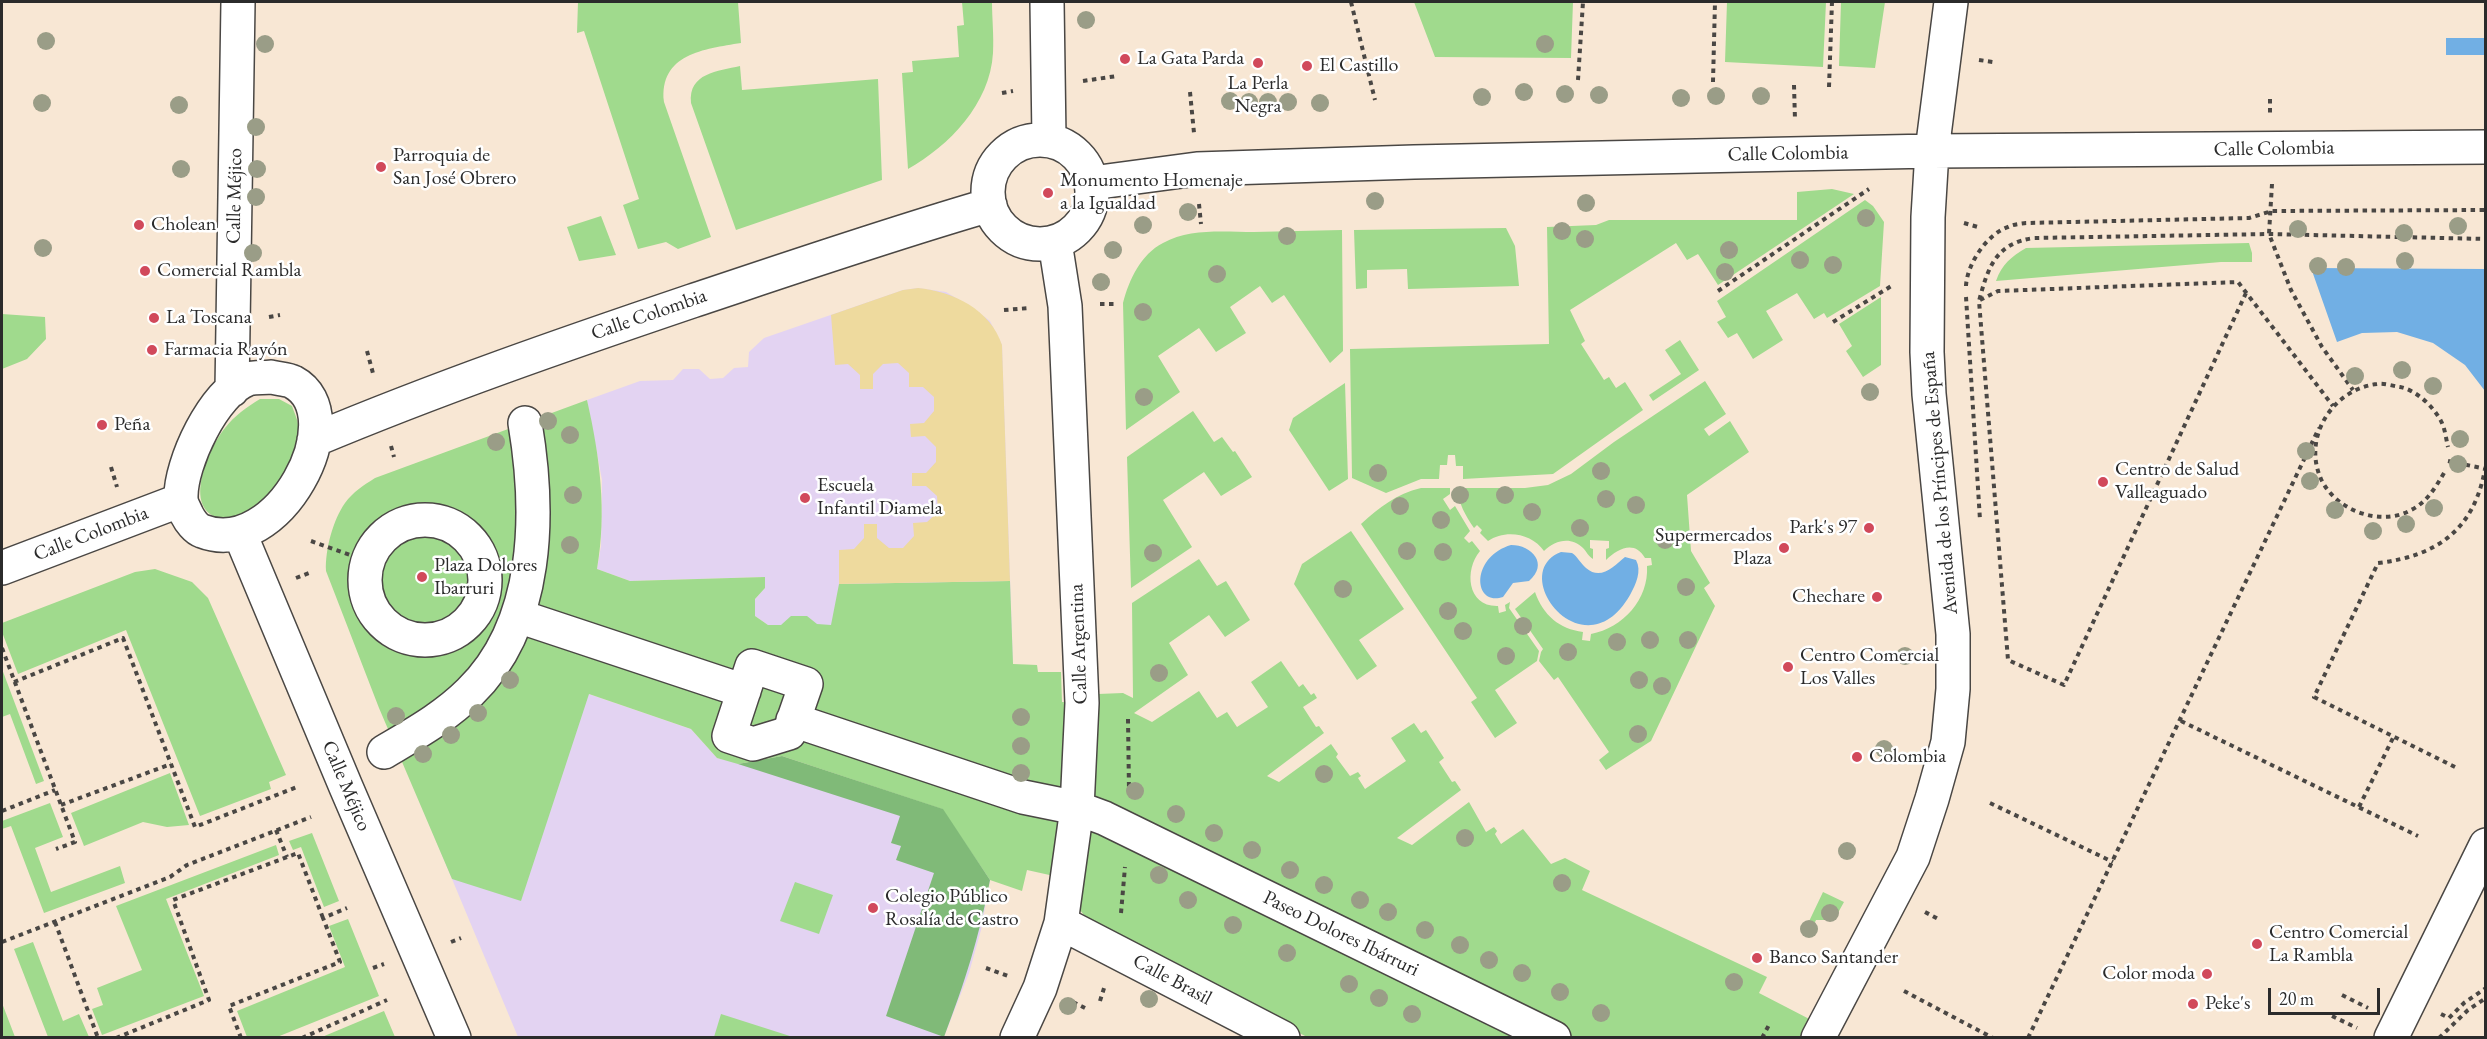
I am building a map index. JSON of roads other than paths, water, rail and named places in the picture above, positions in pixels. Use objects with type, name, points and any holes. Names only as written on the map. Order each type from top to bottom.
[{"type":"street","name":"Calle Méjico","points":[[232,390],[238,2]]},
{"type":"street","points":[[1047,2],[1049,140]]},
{"type":"street","name":"Avenida de los Príncipes de España","points":[[1818,1038],[1913,857],[1948,742],[1953,689],[1953,634],[1929,394],[1927,352],[1928,217],[1932,152],[1951,2]]},
{"type":"street","points":[[1049,140],[1075,153],[1086,166],[1092,183],[1092,201],[1086,217],[1076,230],[1055,242],[1046,244],[1030,243],[1014,238],[1001,227],[988,196],[990,179],[997,162],[1009,150],[1025,141],[1049,140]]},
{"type":"street","name":"Calle Colombia","points":[[1092,183],[1197,169],[1424,162],[1932,152],[2486,147]]},
{"type":"street","name":"Calle Colombia","points":[[314,440],[525,357],[896,232],[990,205]]},
{"type":"street","name":"Calle Argentina","points":[[1017,1038],[1046,971],[1061,923],[1077,808],[1082,703],[1065,306],[1055,242]]},
{"type":"street","points":[[271,377],[293,382],[308,394],[316,411],[314,440],[307,467],[280,508],[258,525],[240,534],[219,535],[200,531],[189,520],[181,500],[183,471],[196,438],[232,390],[249,379],[271,377]]},
{"type":"street","points":[[384,752],[429,726],[472,690],[490,669],[512,629],[527,580],[533,511],[531,460],[525,423]]},
{"type":"street","name":"Calle Colombia","points":[[2,568],[181,500]]},
{"type":"street","points":[[428,519],[446,523],[463,533],[477,548],[484,566],[485,581],[477,610],[456,632],[440,639],[421,640],[403,637],[387,627],[374,614],[366,597],[364,579],[367,561],[376,543],[390,530],[408,521],[428,519]]},
{"type":"street","name":"Calle Méjico","points":[[240,534],[454,1038]]},
{"type":"street","points":[[484,566],[527,580]]},
{"type":"street","points":[[456,632],[512,629],[744,691]]},
{"type":"street","points":[[752,666],[806,684],[793,720],[789,733],[753,744],[729,736],[752,666]]},
{"type":"street","name":"Paseo Dolores Ibárruri","points":[[793,720],[1023,797],[1077,808],[1128,830],[1554,1038]]},
{"type":"street","points":[[2391,1038],[2486,845]]},
{"type":"street","name":"Calle Brasil","points":[[1061,923],[1283,1038]]},
{"type":"water","points":[[2446,38],[2485,38],[2485,55],[2446,55]]},
{"type":"water","points":[[2311,268],[2485,269],[2485,391],[2465,365],[2433,343],[2397,332],[2362,333],[2337,342]]},
{"type":"water","points":[[1511,545],[1531,552],[1538,562],[1538,568],[1529,581],[1513,583],[1503,597],[1493,598],[1486,595],[1482,588],[1480,579],[1483,569],[1488,560],[1498,551]]},
{"type":"water","points":[[1561,552],[1572,553],[1586,568],[1597,573],[1607,571],[1625,557],[1636,560],[1638,577],[1630,595],[1612,617],[1592,625],[1573,622],[1558,611],[1547,596],[1542,579],[1546,563]]},
{"type":"place","name":"La Gata Parda","points":[[1125,59]]},
{"type":"place","name":"La Perla Negra","points":[[1258,63]]},
{"type":"place","name":"El Castillo","points":[[1307,66]]},
{"type":"place","name":"Parroquia de San José Obrero","points":[[381,167]]},
{"type":"place","name":"Monumento Homenaje a la Igualdad","points":[[1048,193]]},
{"type":"place","name":"Cholean","points":[[139,225]]},
{"type":"place","name":"Comercial Rambla","points":[[145,271]]},
{"type":"place","name":"La Toscana","points":[[154,318]]},
{"type":"place","name":"Farmacia Rayón","points":[[152,350]]},
{"type":"place","name":"Peña","points":[[102,425]]},
{"type":"place","name":"Centro de Salud Valleaguado","points":[[2103,482]]},
{"type":"place","name":"Escuela Infantil Diamela","points":[[805,498]]},
{"type":"place","name":"Park's 97","points":[[1869,528]]},
{"type":"place","name":"Supermercados Plaza","points":[[1784,548]]},
{"type":"place","name":"Plaza Dolores Ibarruri","points":[[422,577]]},
{"type":"place","name":"Chechare","points":[[1877,597]]},
{"type":"place","name":"Centro Comercial Los Valles","points":[[1788,667]]},
{"type":"place","name":"Colombia","points":[[1857,757]]},
{"type":"place","name":"Colegio Público Rosalía de Castro","points":[[873,908]]},
{"type":"place","name":"Centro Comercial La Rambla","points":[[2257,944]]},
{"type":"place","name":"Banco Santander","points":[[1757,958]]},
{"type":"place","name":"Color moda","points":[[2207,974]]},
{"type":"place","name":"Peke's","points":[[2193,1004]]}]
